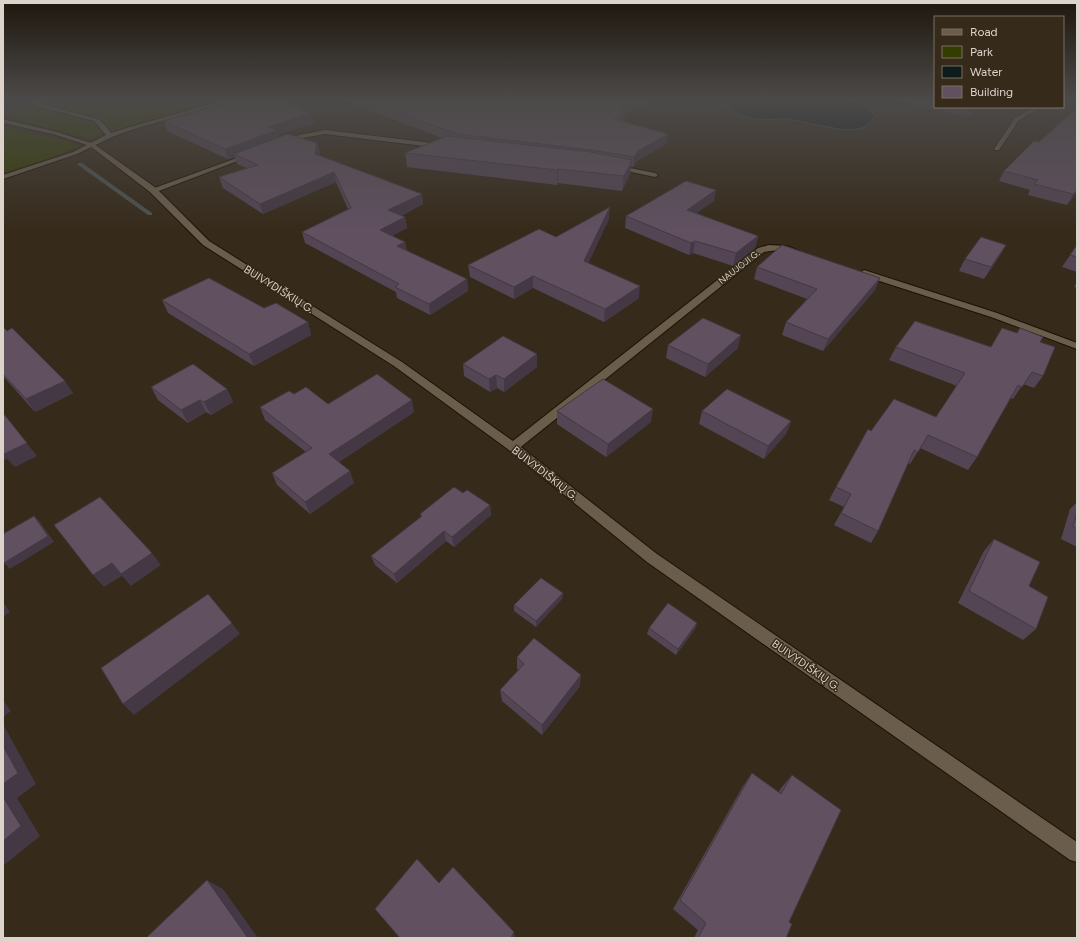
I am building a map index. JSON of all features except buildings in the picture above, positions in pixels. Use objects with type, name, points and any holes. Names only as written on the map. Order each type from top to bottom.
[{"type":"street","name":"BUIVYDIŠKIŲ G.","points":[[86,143],[92,145],[153,190],[206,243],[398,364],[513,447],[652,558],[1077,853]]},
{"type":"street","points":[[3,178],[56,160],[96,143]]},
{"type":"street","points":[[412,143],[445,147]]},
{"type":"street","points":[[997,149],[1001,143]]},
{"type":"street","points":[[153,190],[257,152]]},
{"type":"street","points":[[606,166],[655,175]]},
{"type":"street","name":"NAUJOJI G.","points":[[513,447],[761,250],[768,247],[777,247],[805,254]]},
{"type":"street","points":[[858,271],[994,315],[1077,346]]},
{"type":"green space","points":[[3,143],[73,143],[77,146],[62,154],[3,173]]},
{"type":"waterway","points":[[80,164],[150,214]]}]
